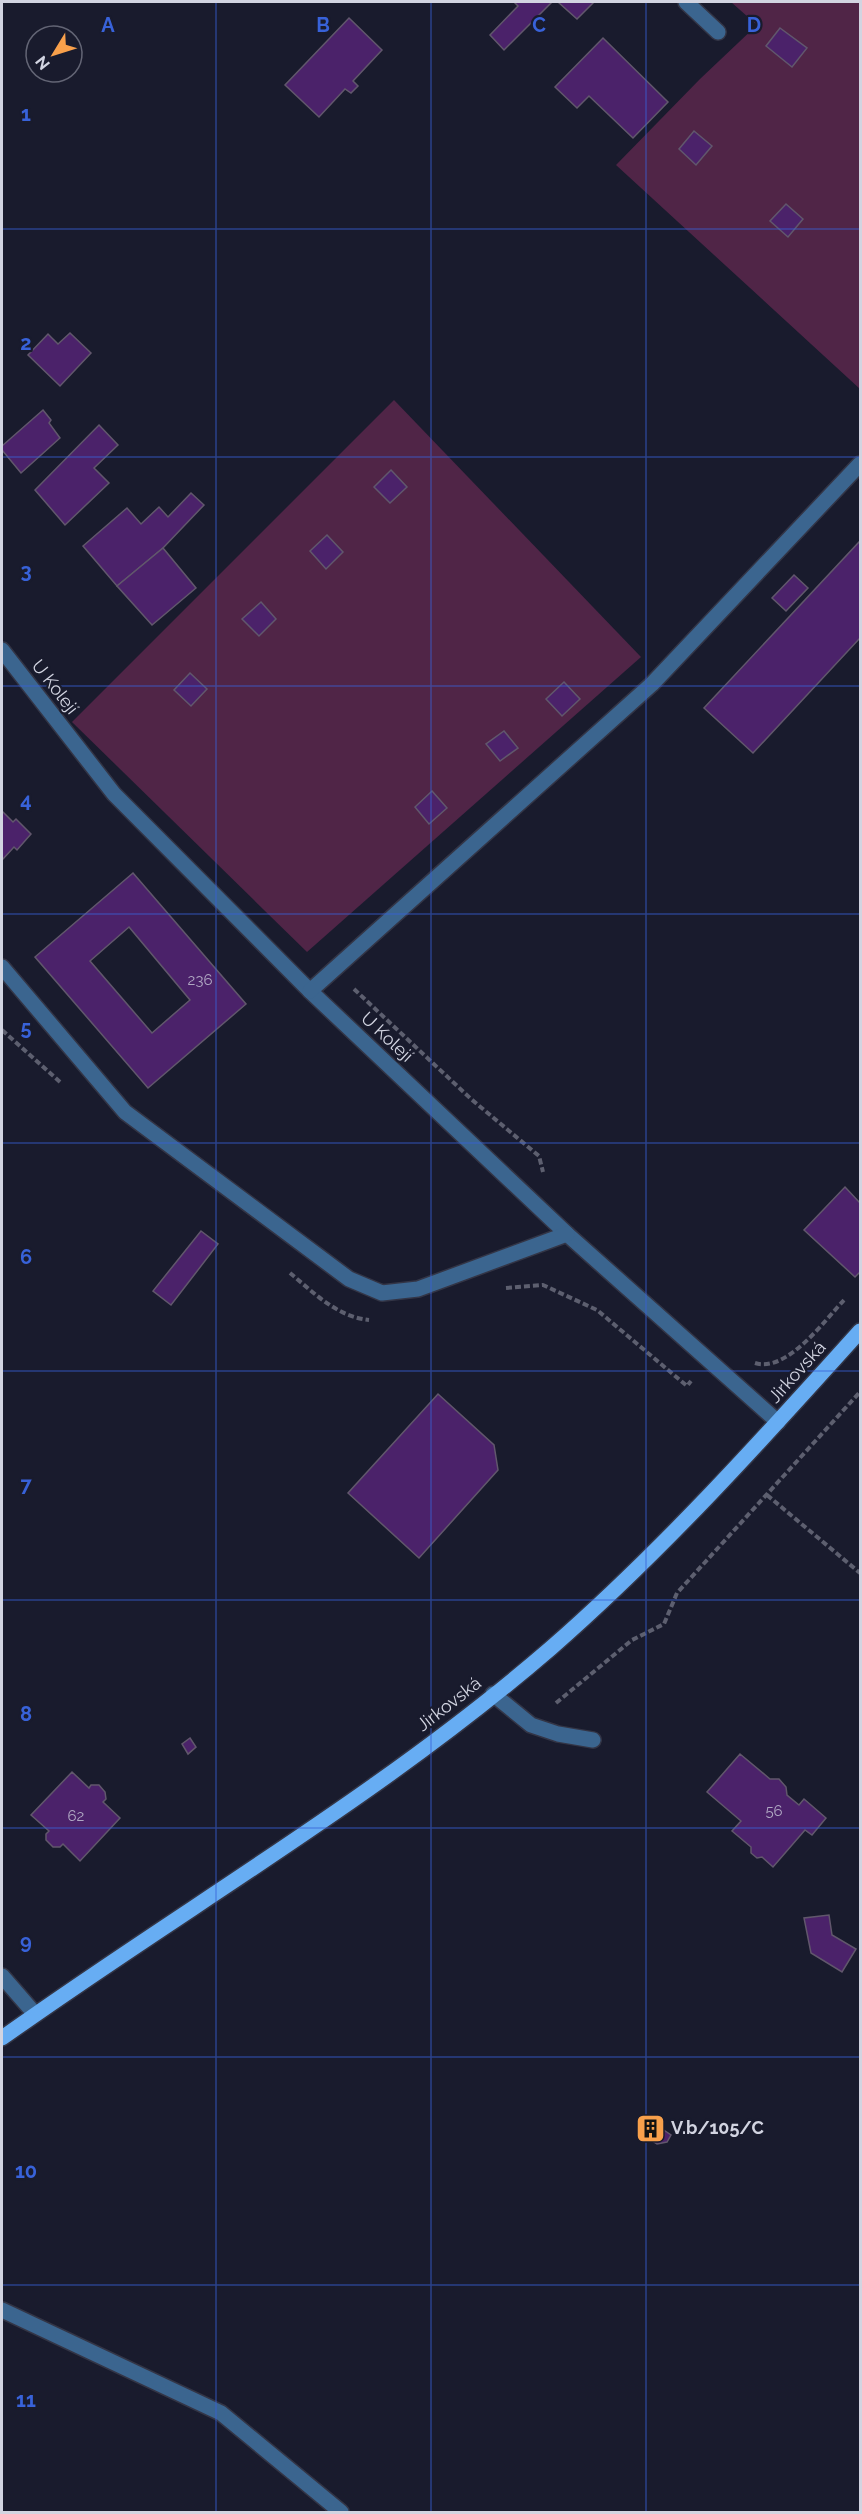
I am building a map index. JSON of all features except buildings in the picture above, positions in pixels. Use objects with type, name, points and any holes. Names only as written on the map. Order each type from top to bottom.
[{"type":"main road","name":"Jirkovská","points":[[2,2038],[359,1796],[550,1648],[669,1536],[861,1331]]},
{"type":"street","points":[[686,2],[718,32]]},
{"type":"street","points":[[310,991],[652,684],[861,464]]},
{"type":"street","name":"U Kolejí","points":[[2,650],[114,794],[310,991],[567,1234],[778,1422]]},
{"type":"street","points":[[2,967],[125,1112],[349,1279],[382,1293],[418,1289],[567,1234]]},
{"type":"street","points":[[493,1694],[531,1725],[558,1734],[593,1740]]},
{"type":"street","points":[[2,1976],[35,2014]]},
{"type":"street","points":[[2,2310],[221,2413],[341,2512]]},
{"type":"path","points":[[753,1362],[761,1364],[784,1358],[803,1345],[844,1300]]},
{"type":"path","points":[[531,1725],[632,1640],[664,1624],[677,1593],[861,1392]]},
{"type":"path","points":[[767,1495],[861,1573]]},
{"type":"shaded area","points":[[731,2],[860,2],[860,389],[616,165],[700,79],[757,25]]},
{"type":"shaded area","points":[[394,400],[641,657],[307,952],[72,722]]},
{"type":"place","name":"V.b/105/C","points":[[650,2128]]}]
